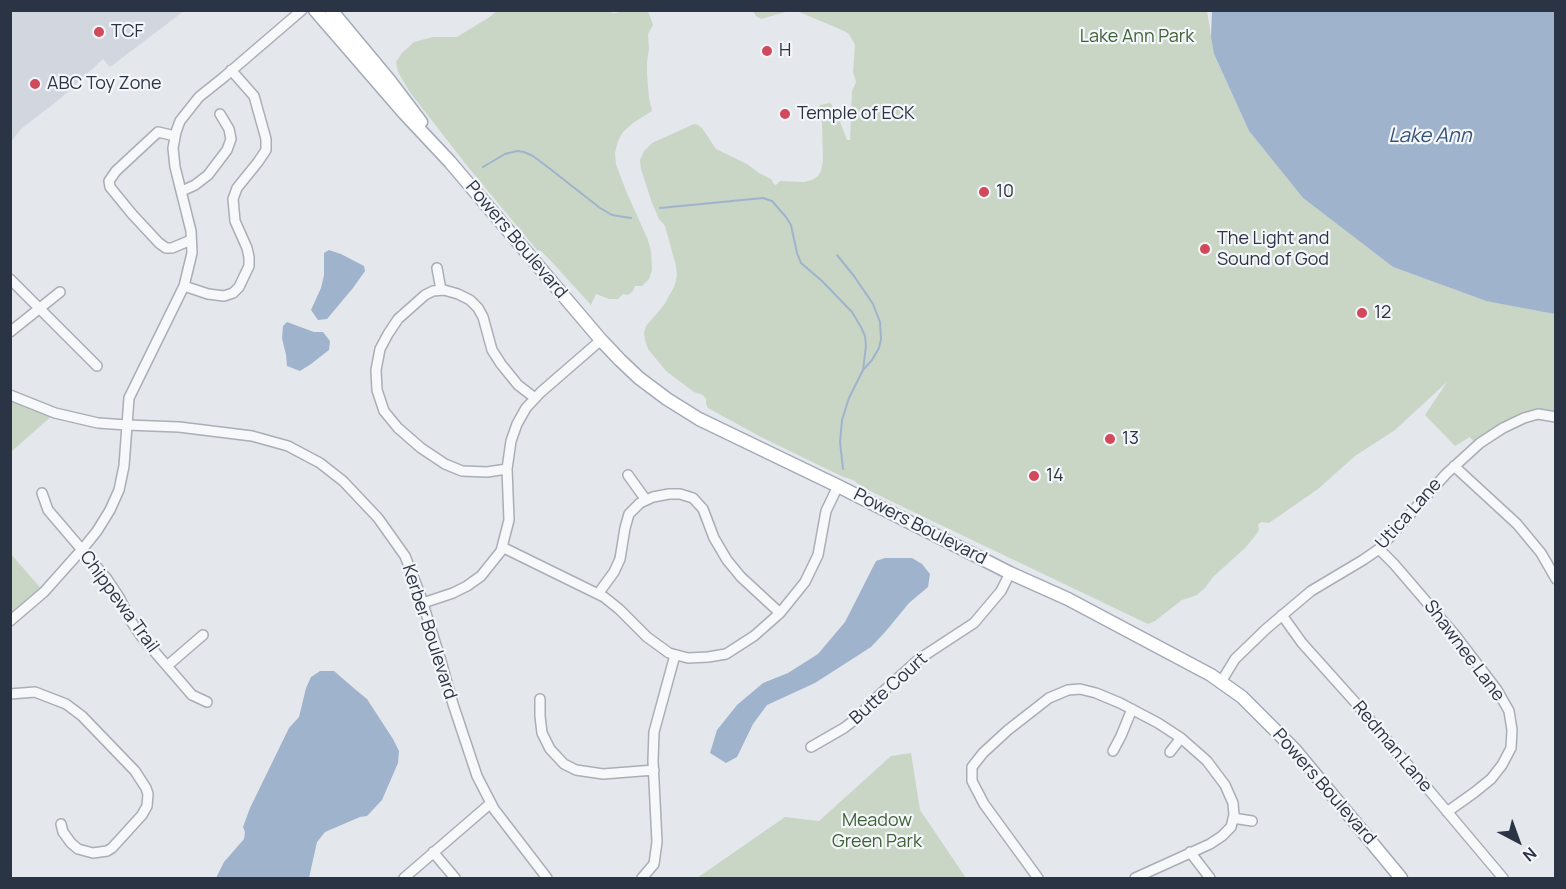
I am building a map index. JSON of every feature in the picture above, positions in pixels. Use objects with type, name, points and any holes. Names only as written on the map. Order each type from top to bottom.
[{"type":"main road","name":"Powers Boulevard","points":[[315,10],[450,162],[602,340],[639,378],[690,413],[1010,573],[1068,599],[1221,682],[1242,697],[1295,750],[1401,879]]},
{"type":"main road","name":"Powers Boulevard","points":[[331,10],[390,81],[450,162]]},
{"type":"street","points":[[10,621],[44,592],[97,531],[119,490],[124,466],[129,398],[184,286],[192,253],[191,231],[175,167],[173,148],[180,122],[199,97],[302,10]]},
{"type":"street","points":[[184,286],[216,296],[224,296],[233,293],[239,287],[249,266],[247,248],[235,221],[233,199],[237,188],[266,150],[266,139],[254,96],[231,70]]},
{"type":"street","points":[[182,191],[195,186],[208,175],[227,150],[231,139],[229,129],[220,114]]},
{"type":"street","points":[[175,136],[159,132],[116,171],[109,181],[115,193],[166,248],[192,240]]},
{"type":"street","points":[[437,268],[441,290]]},
{"type":"street","points":[[10,279],[97,366]]},
{"type":"street","points":[[507,469],[487,472],[462,471],[445,464],[421,448],[398,428],[384,411],[377,390],[376,370],[381,349],[393,326],[425,295],[441,290],[458,294],[470,300],[483,317],[492,350],[501,364],[518,385],[535,398]]},
{"type":"street","points":[[10,332],[60,292]]},
{"type":"street","points":[[423,603],[453,593],[481,576],[492,563],[502,547],[509,520],[507,469],[517,424],[535,398],[602,340]]},
{"type":"street","name":"Kerber Boulevard","points":[[10,395],[55,413],[98,423],[179,427],[252,436],[288,446],[320,463],[344,481],[378,518],[405,556],[423,603],[477,776],[491,803],[547,879]]},
{"type":"street","name":"Utica Lane","points":[[1221,682],[1235,659],[1266,628],[1311,591],[1379,549],[1446,474],[1480,443],[1524,417],[1538,414],[1556,417]]},
{"type":"street","points":[[1454,466],[1517,524],[1541,553],[1556,579]]},
{"type":"street","points":[[628,475],[646,500]]},
{"type":"street","points":[[502,547],[598,594],[619,609],[669,653],[688,658],[726,654],[754,636],[780,613],[805,582],[818,555],[826,511],[838,486]]},
{"type":"street","name":"Chippewa Trail","points":[[42,493],[48,510],[107,579],[141,636],[192,695],[207,702]]},
{"type":"street","points":[[598,594],[614,572],[620,559],[629,514],[640,503],[653,497],[680,494],[693,498],[703,509],[714,538],[727,560],[741,577],[780,613]]},
{"type":"street","name":"Shawnee Lane","points":[[1379,549],[1455,635],[1497,690],[1509,711],[1512,730],[1511,748],[1503,765],[1491,779],[1447,812]]},
{"type":"street","name":"Butte Court","points":[[811,747],[858,718],[919,658],[974,623],[1001,591],[1010,573]]},
{"type":"street","name":"Redman Lane","points":[[1282,615],[1302,643],[1354,701],[1503,879]]},
{"type":"street","points":[[167,666],[203,635]]},
{"type":"street","points":[[642,879],[654,864],[657,842],[654,732],[675,655]]},
{"type":"street","points":[[1038,879],[984,804],[972,781],[972,767],[983,753],[1008,730],[1049,698],[1068,690],[1080,689],[1096,693],[1132,709],[1181,738],[1207,761],[1225,785],[1233,803],[1231,827],[1222,836],[1210,844],[1135,879]]},
{"type":"street","points":[[10,694],[35,692],[66,704],[82,716],[135,771],[146,788],[147,806],[112,848],[93,854],[82,851],[68,839],[61,824]]},
{"type":"street","points":[[540,699],[542,733],[550,749],[564,764],[576,770],[603,774],[654,770]]},
{"type":"street","points":[[1113,751],[1132,709]]},
{"type":"street","points":[[1170,752],[1181,738]]},
{"type":"street","points":[[404,879],[491,803]]},
{"type":"street","points":[[1233,818],[1252,821]]},
{"type":"street","points":[[433,852],[456,879]]},
{"type":"street","points":[[1190,852],[1210,879]]},
{"type":"shaded area","points":[[11,10],[184,11],[110,67],[103,59],[61,98],[21,129],[11,142]]},
{"type":"green space","points":[[497,11],[610,11],[616,13],[648,11],[653,25],[648,34],[647,62],[652,111],[623,132],[615,153],[616,164],[626,191],[648,240],[652,270],[649,279],[642,286],[635,286],[628,295],[623,294],[618,299],[609,299],[596,294],[591,305],[551,261],[537,250],[468,167],[409,91],[398,72],[396,62],[414,42],[433,37],[457,37]]},
{"type":"green space","points":[[753,11],[789,11],[761,19]]},
{"type":"green space","name":"Lake Ann Park","points":[[797,11],[1207,11],[1214,54],[1249,131],[1303,198],[1393,267],[1486,301],[1555,304],[1555,417],[1514,422],[1475,443],[1470,437],[1455,446],[1425,415],[1447,382],[1395,430],[1355,456],[1318,489],[1269,523],[1258,524],[1259,530],[1255,536],[1213,577],[1205,588],[1197,595],[1182,600],[1148,624],[761,437],[708,408],[703,395],[694,392],[666,371],[648,349],[644,333],[646,326],[664,305],[677,276],[665,226],[652,203],[640,160],[644,151],[652,143],[694,124],[702,128],[716,149],[747,164],[771,179],[776,185],[780,181],[804,182],[818,176],[823,161],[822,123],[817,109],[820,105],[830,103],[836,111],[847,140],[850,140],[852,91],[856,82],[853,72],[855,45],[849,34],[844,31]]},
{"type":"green space","points":[[11,395],[55,413],[11,452]]},
{"type":"green space","points":[[10,553],[44,592],[10,621]]},
{"type":"green space","name":"Meadow Green Park","points":[[911,753],[920,810],[966,878],[697,878],[785,817],[819,821],[891,756]]},
{"type":"water","name":"Lake Ann","points":[[1212,11],[1555,11],[1555,314],[1486,301],[1393,267],[1303,198],[1249,131],[1214,54],[1211,37]]},
{"type":"water","points":[[329,250],[364,266],[365,271],[327,319],[318,320],[311,310],[324,275],[324,253]]},
{"type":"water","points":[[287,322],[314,332],[323,332],[330,341],[329,350],[300,371],[287,366],[282,338],[283,326]]},
{"type":"water","points":[[885,558],[912,558],[922,564],[930,574],[928,587],[909,603],[871,647],[815,683],[767,705],[753,724],[737,757],[726,763],[710,753],[717,730],[737,705],[763,683],[788,673],[818,654],[845,622],[876,561]]},
{"type":"water","points":[[320,671],[334,671],[367,699],[399,751],[398,763],[382,800],[367,816],[325,832],[317,842],[309,878],[216,878],[224,862],[244,839],[243,827],[250,808],[289,728],[299,717],[311,677]]},
{"type":"waterway","points":[[483,167],[505,154],[524,152],[533,156],[600,208],[612,215],[631,218]]},
{"type":"waterway","points":[[660,208],[763,198],[772,201],[786,217],[791,225],[801,263],[852,312],[865,336],[863,370],[849,398],[842,420],[840,442],[843,469]]},
{"type":"waterway","points":[[837,255],[873,304],[880,322],[879,348],[863,370]]},
{"type":"place","name":"TCF","points":[[99,32]]},
{"type":"place","name":"H","points":[[767,51]]},
{"type":"place","name":"ABC Toy Zone","points":[[35,84]]},
{"type":"place","name":"Temple of ECK","points":[[785,114]]},
{"type":"place","name":"10","points":[[984,192]]},
{"type":"place","name":"The Light and Sound of God","points":[[1205,249]]},
{"type":"place","name":"12","points":[[1362,313]]},
{"type":"place","name":"13","points":[[1110,439]]},
{"type":"place","name":"14","points":[[1034,476]]}]
